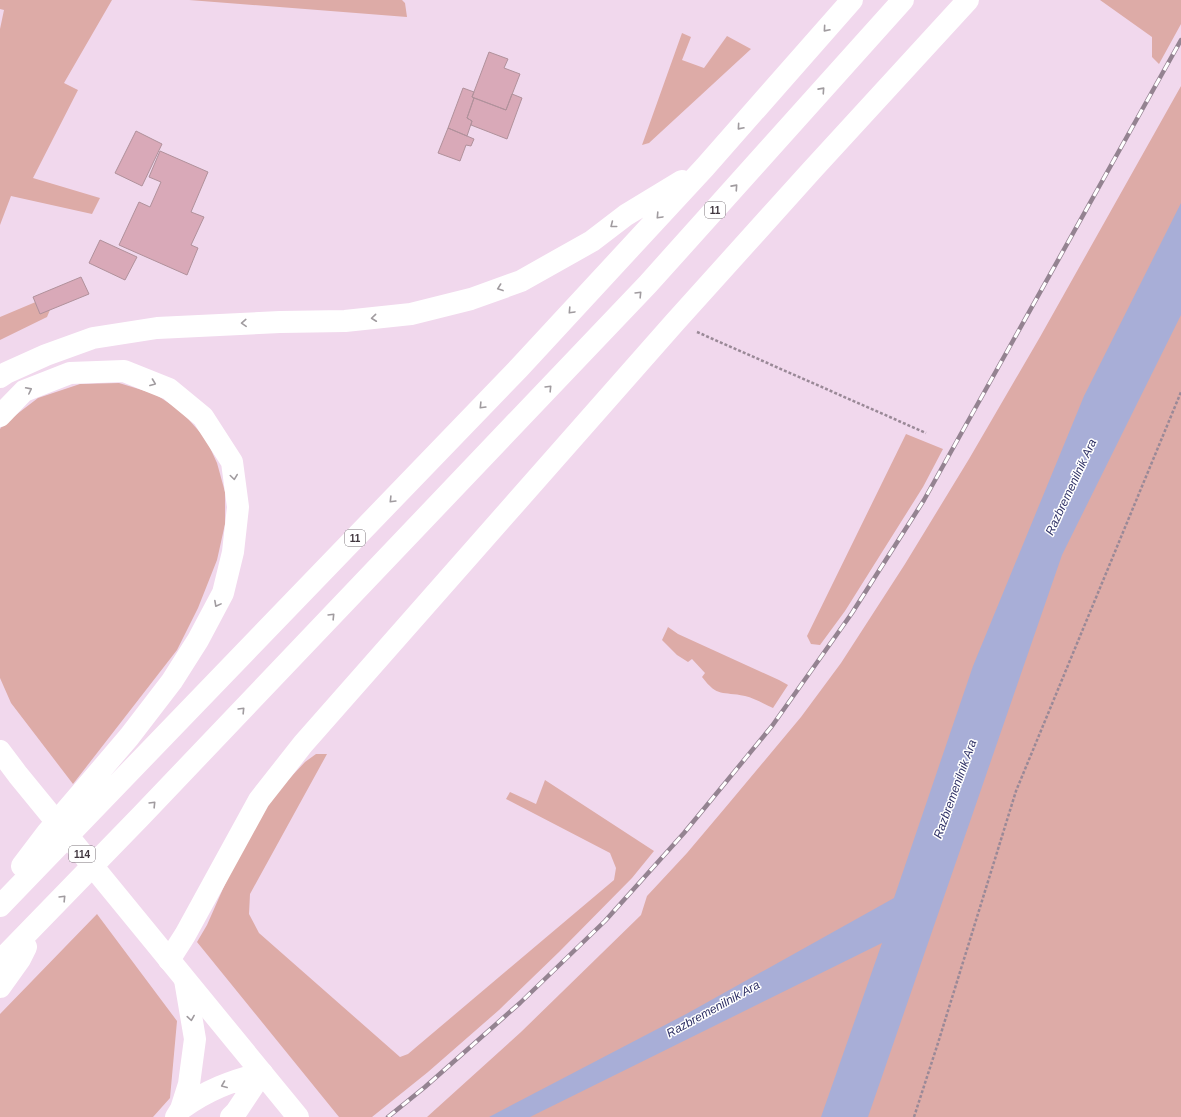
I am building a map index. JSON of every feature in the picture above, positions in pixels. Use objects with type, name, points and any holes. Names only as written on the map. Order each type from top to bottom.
[{"type":"main road","name":"11","points":[[0,906],[519,368],[705,166],[852,0]]},
{"type":"main road","name":"11","points":[[0,962],[648,284],[903,0]]},
{"type":"main road","points":[[169,960],[185,935],[259,800],[298,750],[675,322],[968,0]]},
{"type":"main road","points":[[0,378],[6,373],[46,355],[93,338],[157,328],[280,322],[345,321],[411,314],[471,299],[521,281],[592,241],[626,215],[705,166]]},
{"type":"main road","points":[[0,416],[24,391],[70,373],[124,371],[169,389],[203,417],[232,462],[238,506],[233,552],[223,593],[198,640],[172,681],[129,737],[47,833],[0,896]]},
{"type":"main road","name":"114","points":[[0,750],[18,775],[298,1117]]},
{"type":"main road","points":[[0,987],[20,959],[36,926]]},
{"type":"main road","points":[[179,1113],[190,1084],[194,1039],[185,980]]},
{"type":"main road","points":[[179,1113],[197,1098],[217,1088],[235,1080],[262,1073]]},
{"type":"main road","points":[[231,1117],[236,1112],[262,1073]]},
{"type":"path","points":[[675,322],[926,433]]},
{"type":"path","points":[[914,1117],[1016,791],[1181,392]]},
{"type":"shaded area","points":[[0,0],[112,0],[64,83],[78,90],[33,178],[100,198],[92,214],[11,196],[0,225],[0,29],[4,10],[0,9]]},
{"type":"shaded area","points":[[189,0],[402,0],[405,3],[407,17]]},
{"type":"shaded area","points":[[1100,0],[1181,0],[1181,24],[1159,64],[1152,57],[1152,37]]},
{"type":"shaded area","points":[[682,33],[691,37],[682,60],[704,68],[727,36],[751,49],[649,143],[642,145]]},
{"type":"shaded area","points":[[1181,86],[1181,1117],[427,1117],[521,1032],[641,915],[647,896],[687,853],[801,717],[841,663],[905,564],[969,459],[1040,337]]},
{"type":"shaded area","points":[[57,293],[47,317],[0,340],[0,317]]},
{"type":"shaded area","points":[[119,383],[155,394],[181,411],[206,439],[217,463],[225,492],[225,524],[217,560],[198,608],[177,650],[73,784],[11,703],[0,678],[0,429],[4,424],[38,398],[80,384]]},
{"type":"shaded area","points":[[906,434],[943,449],[923,487],[845,611],[820,645],[811,644],[807,636]]},
{"type":"shaded area","points":[[668,627],[678,634],[788,685],[773,708],[748,697],[717,691],[707,684],[702,677],[705,673],[692,659],[688,662],[677,655],[662,640]]},
{"type":"shaded area","points":[[316,754],[327,754],[250,894],[249,914],[259,933],[400,1057],[408,1054],[614,880],[616,868],[610,853],[506,799],[510,792],[536,804],[545,780],[654,851],[632,878],[499,1010],[428,1072],[372,1117],[339,1117],[197,942],[207,925],[248,832],[270,799],[305,762]]},
{"type":"shaded area","points":[[97,914],[177,1021],[170,1098],[153,1117],[0,1117],[0,1014]]},
{"type":"water","name":"Razbremenilnik Ara","points":[[1181,203],[1181,315],[1062,555],[868,1117],[821,1117],[882,943],[530,1117],[489,1117],[688,1013],[894,898],[973,666],[1084,396]]},
{"type":"building","points":[[489,52],[508,59],[504,68],[520,74],[506,110],[472,97]]},
{"type":"building","points":[[463,88],[474,92],[472,97],[474,98],[467,118],[472,121],[467,136],[448,128]]},
{"type":"building","points":[[512,94],[522,98],[507,139],[471,125],[472,121],[467,118],[474,98],[506,110]]},
{"type":"building","points":[[448,128],[474,139],[471,146],[466,145],[460,161],[438,153]]},
{"type":"building","points":[[136,131],[162,144],[142,186],[115,173]]},
{"type":"building","points":[[160,151],[208,172],[191,212],[204,217],[191,245],[198,248],[187,275],[119,245],[139,202],[150,207],[161,182],[149,177]]},
{"type":"building","points":[[100,240],[137,257],[125,280],[89,263]]},
{"type":"building","points":[[81,277],[89,294],[40,314],[33,297]]},
{"type":"railway","points":[[388,1117],[425,1087],[520,1003],[605,921],[684,833],[772,726],[852,613],[924,500],[1181,40]]}]
